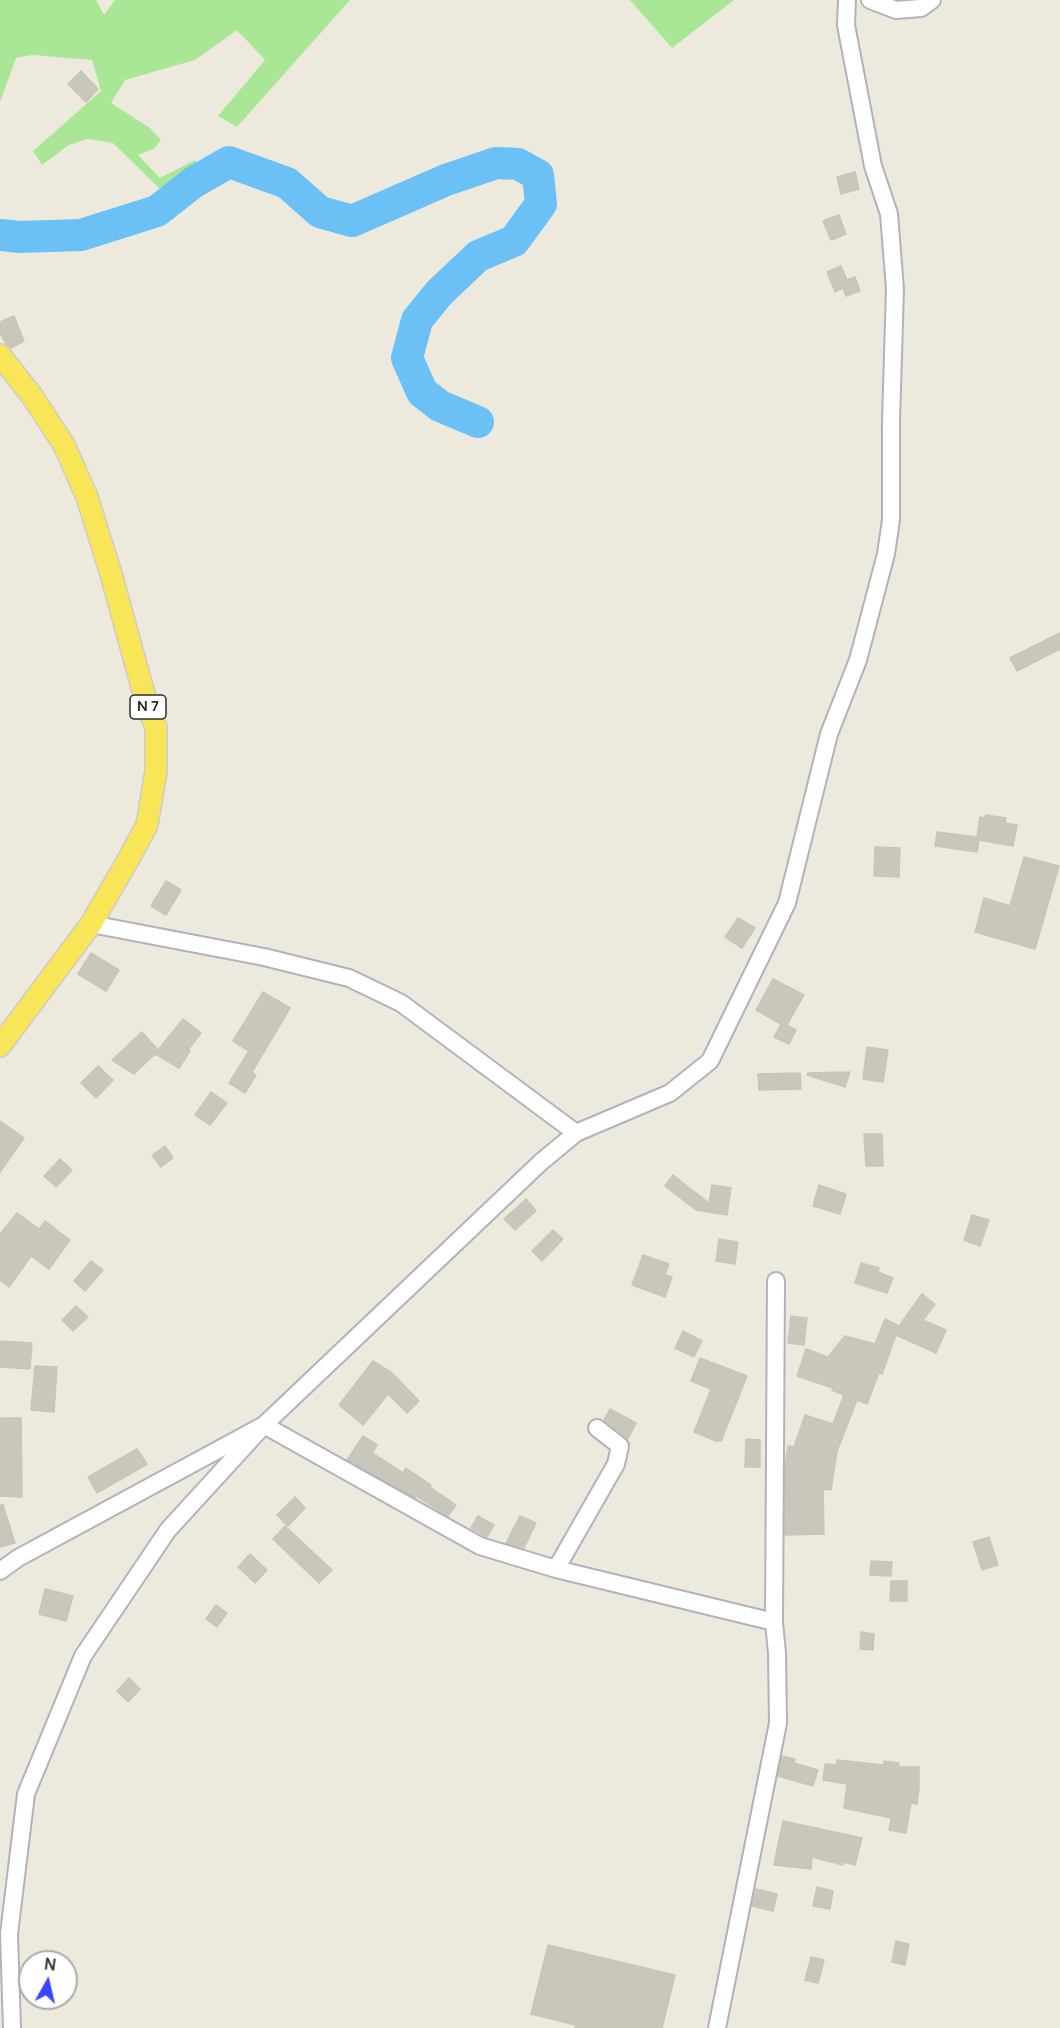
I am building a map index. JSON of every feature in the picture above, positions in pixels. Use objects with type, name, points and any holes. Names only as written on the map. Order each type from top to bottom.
[{"type":"main road","name":"N 7","points":[[0,355],[32,396],[64,445],[87,497],[147,705],[156,727],[156,771],[147,825],[91,924],[0,1046]]},
{"type":"street","points":[[12,2028],[9,1934],[26,1794],[83,1656],[168,1530],[264,1425],[541,1162],[576,1133],[669,1093],[710,1061],[786,903],[830,734],[858,660],[886,554],[891,520],[891,421],[896,288],[889,214],[873,166],[846,25],[847,0]]},
{"type":"street","points":[[870,0],[896,10],[921,8],[932,0]]},
{"type":"street","points":[[91,924],[264,957],[349,978],[401,1004],[576,1133]]},
{"type":"street","points":[[717,2028],[778,1723],[774,1622],[776,1281]]},
{"type":"street","points":[[264,1425],[480,1546],[556,1569],[774,1622]]},
{"type":"street","points":[[0,1571],[18,1558],[264,1425]]},
{"type":"street","points":[[556,1569],[616,1464],[620,1446],[597,1428]]},
{"type":"green space","points":[[0,0],[96,0],[104,15],[115,0],[350,0],[237,127],[218,116],[265,60],[237,30],[195,60],[125,80],[111,103],[150,128],[161,140],[154,149],[138,155],[160,178],[195,160],[200,170],[166,195],[113,143],[87,139],[69,145],[42,165],[33,151],[101,91],[92,60],[32,55],[16,58],[0,102]]},
{"type":"green space","points":[[630,0],[734,0],[672,48]]},
{"type":"building","points":[[81,71],[98,89],[86,102],[68,84]]},
{"type":"building","points":[[855,172],[859,189],[841,194],[837,177]]},
{"type":"building","points":[[839,215],[846,234],[831,240],[823,221]]},
{"type":"building","points":[[841,266],[847,280],[855,277],[860,291],[846,296],[843,288],[835,292],[827,272]]},
{"type":"building","points":[[14,316],[24,341],[11,348],[0,333],[0,322]]},
{"type":"building","points":[[1060,633],[1060,649],[1017,671],[1010,658]]},
{"type":"building","points":[[986,815],[1006,818],[1005,823],[1017,825],[1013,846],[979,840],[977,852],[935,846],[937,832],[977,837],[980,817],[985,818]]},
{"type":"building","points":[[875,847],[900,848],[899,877],[874,876]]},
{"type":"building","points":[[1024,857],[1059,866],[1035,949],[975,932],[984,898],[1010,906]]},
{"type":"building","points":[[166,881],[181,890],[166,915],[151,906]]},
{"type":"building","points":[[738,918],[755,928],[742,948],[725,937]]},
{"type":"building","points":[[91,953],[119,970],[106,991],[78,974]]},
{"type":"building","points":[[773,979],[804,995],[787,1025],[796,1030],[789,1044],[774,1037],[781,1024],[756,1010]]},
{"type":"building","points":[[263,992],[290,1008],[252,1072],[256,1075],[245,1093],[229,1083],[249,1051],[233,1041]]},
{"type":"building","points":[[183,1019],[201,1033],[188,1050],[190,1051],[179,1068],[155,1054],[134,1074],[112,1060],[142,1032],[158,1050]]},
{"type":"building","points":[[867,1047],[888,1050],[883,1082],[863,1079]]},
{"type":"building","points":[[98,1066],[113,1080],[96,1098],[81,1083]]},
{"type":"building","points":[[850,1072],[845,1087],[807,1075],[808,1073]]},
{"type":"building","points":[[800,1073],[801,1089],[759,1090],[758,1074]]},
{"type":"building","points":[[211,1092],[227,1103],[210,1125],[195,1115]]},
{"type":"building","points":[[0,1121],[24,1138],[0,1172]]},
{"type":"building","points":[[864,1134],[882,1134],[883,1166],[866,1166]]},
{"type":"building","points":[[165,1146],[173,1158],[161,1167],[152,1155]]},
{"type":"building","points":[[60,1159],[72,1170],[56,1187],[44,1176]]},
{"type":"building","points":[[673,1175],[709,1203],[712,1185],[731,1188],[727,1215],[696,1210],[665,1186]]},
{"type":"building","points":[[819,1185],[846,1194],[840,1214],[813,1206]]},
{"type":"building","points":[[526,1199],[536,1211],[515,1230],[504,1219]]},
{"type":"building","points":[[17,1213],[39,1229],[45,1221],[70,1240],[49,1269],[31,1256],[9,1287],[0,1280],[0,1234]]},
{"type":"building","points":[[972,1215],[989,1220],[980,1246],[964,1240]]},
{"type":"building","points":[[553,1230],[563,1239],[542,1261],[532,1251]]},
{"type":"building","points":[[719,1239],[738,1242],[735,1264],[716,1261]]},
{"type":"building","points":[[643,1255],[669,1264],[665,1275],[672,1277],[665,1297],[632,1285]]},
{"type":"building","points":[[91,1261],[103,1270],[85,1291],[74,1281]]},
{"type":"building","points":[[861,1263],[879,1268],[878,1272],[893,1278],[887,1293],[855,1283]]},
{"type":"building","points":[[922,1294],[935,1304],[923,1320],[946,1330],[936,1353],[896,1335],[882,1374],[879,1373],[867,1404],[857,1400],[837,1451],[831,1490],[823,1489],[824,1534],[785,1535],[785,1467],[788,1446],[794,1447],[805,1415],[833,1424],[844,1395],[832,1390],[833,1388],[797,1376],[806,1349],[828,1357],[845,1336],[875,1344],[885,1319],[899,1326]]},
{"type":"building","points":[[76,1306],[88,1317],[73,1331],[62,1320]]},
{"type":"building","points":[[791,1316],[807,1318],[804,1345],[788,1343]]},
{"type":"building","points":[[683,1331],[702,1341],[694,1357],[675,1348]]},
{"type":"building","points":[[0,1341],[32,1343],[30,1369],[0,1367]]},
{"type":"building","points":[[700,1358],[747,1376],[721,1441],[694,1432],[711,1389],[691,1381]]},
{"type":"building","points":[[373,1361],[392,1373],[419,1401],[407,1413],[388,1394],[363,1425],[339,1405]]},
{"type":"building","points":[[35,1366],[57,1367],[54,1412],[31,1410]]},
{"type":"building","points":[[610,1409],[636,1423],[628,1439],[604,1420]]},
{"type":"building","points":[[0,1418],[21,1418],[22,1497],[0,1496]]},
{"type":"building","points":[[363,1436],[377,1445],[372,1453],[403,1473],[406,1468],[456,1505],[448,1516],[416,1496],[415,1498],[347,1460]]},
{"type":"building","points":[[746,1439],[760,1440],[760,1467],[745,1467]]},
{"type":"building","points":[[137,1449],[147,1464],[97,1493],[88,1477]]},
{"type":"building","points":[[295,1497],[305,1508],[288,1526],[277,1515]]},
{"type":"building","points":[[0,1505],[3,1505],[15,1543],[0,1547]]},
{"type":"building","points":[[478,1516],[494,1525],[487,1537],[471,1528]]},
{"type":"building","points":[[520,1516],[536,1523],[524,1548],[506,1543]]},
{"type":"building","points":[[285,1526],[332,1570],[319,1583],[273,1539]]},
{"type":"building","points":[[989,1537],[998,1565],[982,1570],[973,1542]]},
{"type":"building","points":[[250,1554],[267,1570],[255,1583],[238,1567]]},
{"type":"building","points":[[871,1561],[892,1562],[891,1576],[870,1575]]},
{"type":"building","points":[[891,1581],[907,1581],[907,1601],[890,1601]]},
{"type":"building","points":[[45,1589],[73,1596],[66,1621],[39,1614]]},
{"type":"building","points":[[216,1605],[227,1613],[217,1627],[206,1619]]},
{"type":"building","points":[[861,1632],[874,1634],[873,1650],[860,1649]]},
{"type":"building","points":[[129,1678],[140,1689],[128,1702],[117,1691]]},
{"type":"building","points":[[782,1756],[795,1759],[794,1763],[818,1770],[813,1786],[778,1776]]},
{"type":"building","points":[[837,1760],[884,1765],[884,1761],[899,1763],[898,1767],[919,1767],[917,1804],[911,1803],[906,1833],[889,1830],[891,1818],[844,1808],[847,1784],[823,1780],[825,1764],[837,1765]]},
{"type":"building","points":[[783,1821],[862,1838],[855,1865],[843,1862],[843,1865],[812,1857],[811,1869],[774,1865]]},
{"type":"building","points":[[817,1887],[833,1891],[830,1909],[813,1906]]},
{"type":"building","points":[[756,1889],[777,1894],[773,1911],[752,1906]]},
{"type":"building","points":[[896,1941],[909,1944],[905,1965],[892,1962]]},
{"type":"building","points":[[548,1945],[675,1975],[662,2028],[575,2028],[576,2025],[531,2014]]},
{"type":"building","points":[[811,1957],[824,1960],[818,1983],[805,1980]]},
{"type":"waterway","points":[[0,235],[19,237],[81,235],[157,211],[194,182],[229,162],[287,183],[320,212],[352,221],[446,180],[496,163],[518,164],[538,175],[541,204],[514,241],[478,256],[439,293],[417,320],[407,358],[422,392],[440,406],[478,422]]}]
